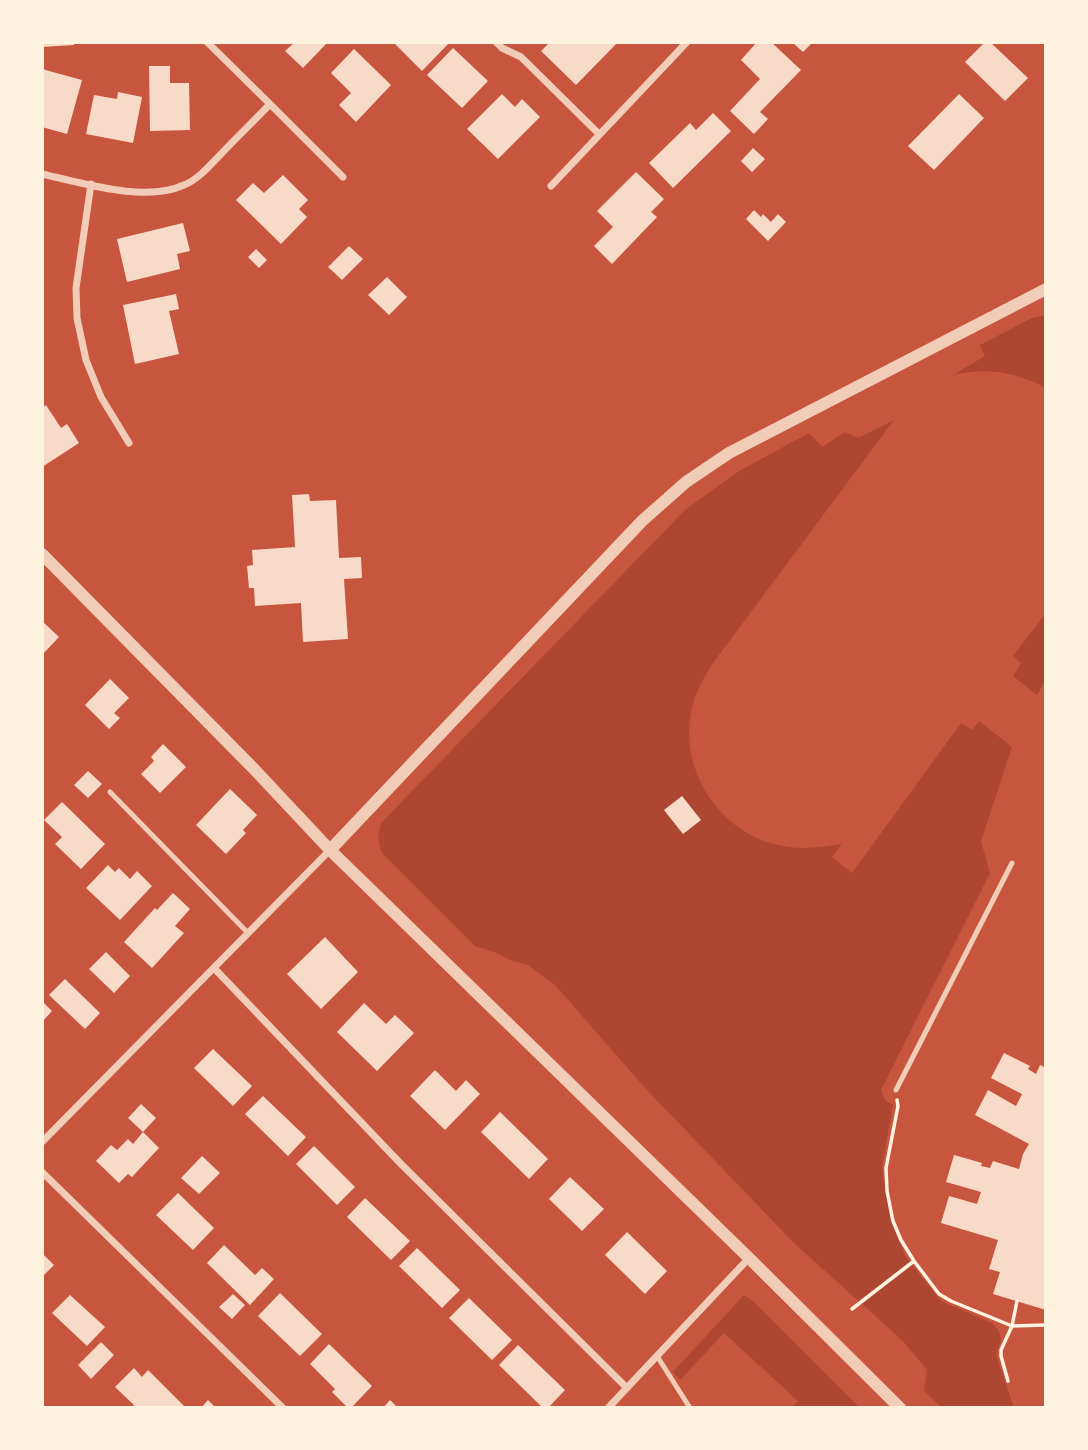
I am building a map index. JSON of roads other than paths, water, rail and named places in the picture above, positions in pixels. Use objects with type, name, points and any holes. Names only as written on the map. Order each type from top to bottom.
[{"type":"street","points":[[207,42],[343,177]]},
{"type":"street","points":[[496,42],[521,57],[599,134]]},
{"type":"street","points":[[551,186],[687,42]]},
{"type":"street","points":[[42,174],[143,193],[186,185],[200,175],[270,104]]},
{"type":"street","points":[[91,184],[76,288],[77,318],[86,360],[102,397],[129,443]]},
{"type":"street","points":[[42,1142],[330,850],[642,521],[686,482],[729,453],[1046,289]]},
{"type":"street","points":[[43,557],[254,769],[330,850],[750,1258],[900,1408]]},
{"type":"street","points":[[214,968],[401,1164],[627,1388]]},
{"type":"street","points":[[42,1172],[283,1408]]},
{"type":"street","points":[[608,1408],[750,1258]]},
{"type":"lane","points":[[110,792],[248,933]]},
{"type":"lane","points":[[896,1090],[1012,863]]},
{"type":"lane","points":[[657,1356],[690,1408]]}]
